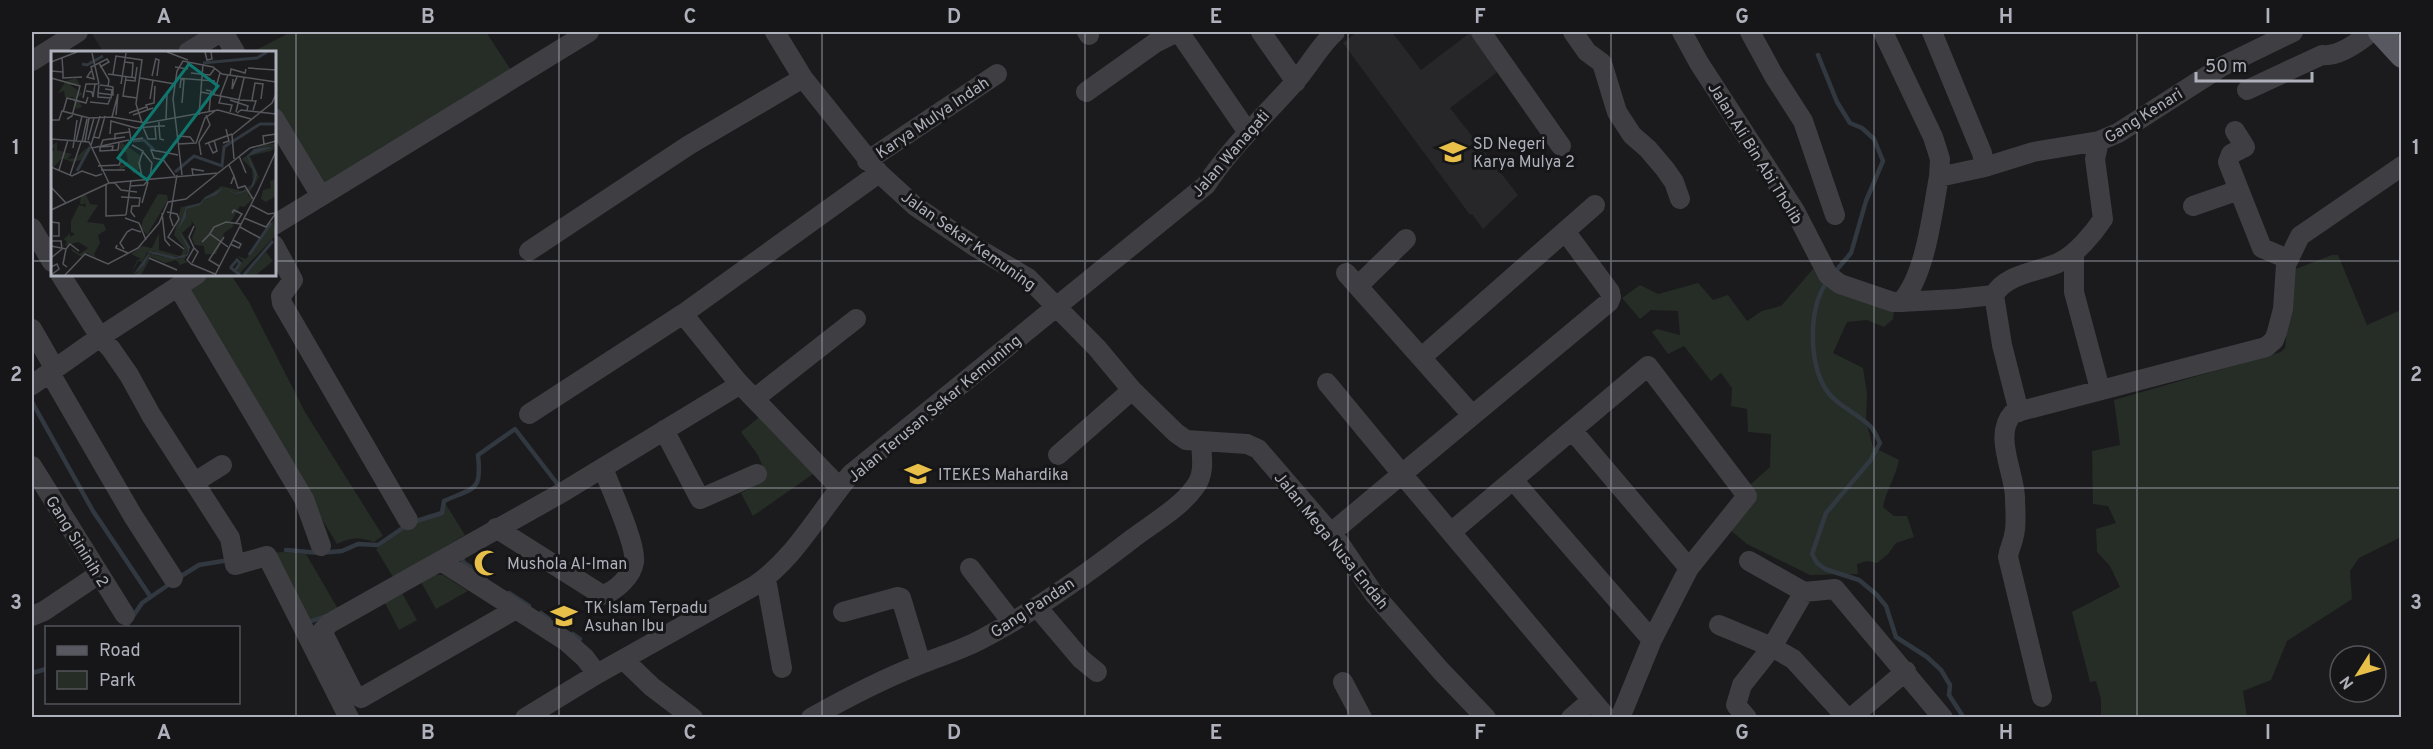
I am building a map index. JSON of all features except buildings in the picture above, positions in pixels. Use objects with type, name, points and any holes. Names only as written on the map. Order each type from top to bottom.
[{"type":"main road","points":[[2380,32],[2402,56]]},
{"type":"street","points":[[32,61],[78,32]]},
{"type":"street","points":[[190,51],[222,32],[234,51]]},
{"type":"street","points":[[276,224],[589,32]]},
{"type":"street","name":"Jalan Sekar Kemuning","points":[[775,32],[803,78],[873,167],[915,206],[977,248],[1028,278],[1056,305]]},
{"type":"street","points":[[1086,92],[1155,43],[1178,32],[1247,131]]},
{"type":"street","points":[[1261,32],[1296,82]]},
{"type":"street","name":"Jalan Wanagati","points":[[1056,305],[1206,185],[1247,131],[1296,82],[1333,32]]},
{"type":"street","points":[[1482,32],[1561,146]]},
{"type":"street","points":[[1573,32],[1587,52],[1602,63],[1617,112],[1632,135],[1665,169],[1674,182],[1680,199]]},
{"type":"street","name":"Jalan Ali Bin Abi Tholib","points":[[1682,32],[1699,63],[1795,212],[1834,280],[1893,302],[1901,302]]},
{"type":"street","points":[[1750,32],[1774,76],[1803,121],[1835,215]]},
{"type":"street","points":[[1883,32],[1933,137],[1940,159],[1939,177],[1924,253],[1907,295],[1901,302]]},
{"type":"street","points":[[1932,32],[1983,153],[1985,167]]},
{"type":"street","name":"Gang Kenari","points":[[1994,294],[1997,288],[2006,283],[2058,263],[2074,254],[2103,219],[2095,159],[2099,141],[2118,133],[2222,67],[2292,32]]},
{"type":"street","points":[[2247,90],[2322,55],[2331,55],[2371,32]]},
{"type":"street","name":"Karya Mulya Indah","points":[[529,414],[683,314],[997,74]]},
{"type":"street","points":[[529,251],[689,145],[803,78]]},
{"type":"street","points":[[276,121],[321,196]]},
{"type":"street","points":[[2235,131],[2245,147],[2231,154],[2228,162],[2262,248],[2288,260]]},
{"type":"street","points":[[1939,177],[1985,167],[2033,152],[2099,141]]},
{"type":"street","points":[[2042,698],[2008,557],[2009,546],[2014,535],[2015,494],[2004,435],[2006,421],[2013,412],[2266,347],[2274,340],[2283,309],[2288,260],[2300,236],[2402,166]]},
{"type":"street","points":[[2193,206],[2239,190]]},
{"type":"street","points":[[1422,357],[1595,205]]},
{"type":"street","points":[[32,228],[51,260]]},
{"type":"street","points":[[1330,534],[1609,302],[1610,292],[1565,231]]},
{"type":"street","points":[[1406,239],[1352,280],[1472,415]]},
{"type":"street","points":[[276,249],[292,280],[281,296],[282,303],[408,520]]},
{"type":"street","points":[[2074,254],[2074,292],[2100,389]]},
{"type":"street","points":[[61,276],[100,337],[129,375],[151,415],[230,538],[235,565],[267,556],[349,717]]},
{"type":"street","points":[[32,385],[100,337],[194,276]]},
{"type":"street","points":[[178,287],[304,499],[321,546]]},
{"type":"street","points":[[1901,302],[1994,294],[2002,345],[2019,411]]},
{"type":"street","name":"Jalan Mega Nusa Endah","points":[[1056,305],[1097,348],[1132,390],[1176,433],[1186,440],[1201,443],[1247,444],[1258,449],[1330,534],[1374,594],[1441,671],[1486,717]]},
{"type":"street","name":"Jalan Terusan Sekar Kemuning","points":[[525,717],[765,579],[798,546],[851,474],[1056,305]]},
{"type":"street","points":[[683,314],[754,399],[840,488]]},
{"type":"street","points":[[754,399],[856,319]]},
{"type":"street","points":[[32,329],[133,516],[173,578]]},
{"type":"street","points":[[1451,531],[1654,361],[1747,496],[1689,568],[1652,640],[1620,717]]},
{"type":"street","points":[[1327,383],[1607,717]]},
{"type":"street","points":[[516,609],[366,697],[356,696],[322,631],[324,627],[563,492],[734,388]]},
{"type":"street","points":[[1058,455],[1132,390]]},
{"type":"street","points":[[664,430],[700,500],[757,474]]},
{"type":"street","points":[[1572,430],[1689,568]]},
{"type":"street","name":"Gang Pandan","points":[[811,717],[847,697],[921,664],[963,649],[1037,607],[1118,550],[1177,505],[1196,486],[1203,468],[1201,443]]},
{"type":"street","points":[[195,482],[222,465]]},
{"type":"street","name":"Gang Sininih 2","points":[[32,466],[124,615]]},
{"type":"street","points":[[496,528],[602,595],[609,593],[632,570],[634,552],[603,468]]},
{"type":"street","points":[[1513,480],[1652,640]]},
{"type":"street","points":[[441,561],[566,641],[585,658],[597,674]]},
{"type":"street","points":[[1749,561],[1804,592],[1835,590],[1943,717]]},
{"type":"street","points":[[970,568],[1012,622]]},
{"type":"street","points":[[32,615],[44,611],[99,574]]},
{"type":"street","points":[[765,579],[782,668]]},
{"type":"street","points":[[1748,717],[1736,705],[1742,685],[1772,647],[1804,592]]},
{"type":"street","points":[[843,612],[901,598],[921,664]]},
{"type":"street","points":[[1037,607],[1081,659],[1097,672]]},
{"type":"street","points":[[1719,625],[1772,647],[1793,659],[1849,717],[1906,671]]},
{"type":"street","points":[[624,660],[652,687],[693,717]]},
{"type":"street","points":[[1342,682],[1362,717]]},
{"type":"street","points":[[1571,717],[1592,700]]},
{"type":"shaded area","points":[[91,32],[209,32],[174,51],[102,51]]},
{"type":"shaded area","name":"SD Negeri Karya Mulya 2","points":[[1357,32],[1392,32],[1421,70],[1471,32],[1500,70],[1450,108],[1518,195],[1483,229],[1472,214],[1470,215],[1343,43]]},
{"type":"green space","points":[[291,32],[486,32],[511,70],[322,189],[276,110],[276,51],[254,51]]},
{"type":"green space","points":[[2332,255],[2338,255],[2367,325],[2401,310],[2401,537],[2359,558],[2350,571],[2352,599],[2287,641],[2271,680],[2243,691],[2247,717],[2101,717],[2101,699],[2096,681],[2090,682],[2072,612],[2120,587],[2110,566],[2097,552],[2096,529],[2116,523],[2108,506],[2093,504],[2092,451],[2120,445],[2114,400],[2281,352],[2285,348],[2293,270]]},
{"type":"green space","points":[[1813,269],[1830,285],[1894,311],[1893,319],[1884,327],[1867,320],[1847,322],[1833,353],[1863,368],[1867,393],[1866,421],[1873,447],[1899,460],[1883,507],[1894,516],[1907,516],[1914,537],[1896,543],[1877,563],[1867,561],[1857,564],[1858,574],[1810,575],[1747,544],[1729,529],[1750,485],[1770,467],[1771,434],[1748,432],[1747,409],[1731,406],[1732,388],[1721,373],[1711,381],[1684,346],[1668,354],[1652,332],[1657,329],[1680,335],[1678,311],[1651,310],[1640,319],[1622,298],[1640,285],[1658,294],[1698,283],[1713,300],[1728,295],[1747,321],[1762,311],[1781,306]]},
{"type":"green space","points":[[205,276],[232,276],[249,302],[305,412],[383,536],[374,542],[356,538],[337,544],[183,289]]},
{"type":"green space","points":[[762,415],[813,474],[753,516],[741,493],[761,483],[763,469],[758,456],[741,432]]},
{"type":"green space","points":[[445,503],[465,535],[393,577],[376,549],[410,525],[443,513]]},
{"type":"green space","points":[[271,553],[306,554],[338,609],[306,622]]},
{"type":"green space","points":[[433,574],[443,575],[468,591],[436,609],[421,582]]},
{"type":"green space","points":[[402,593],[417,620],[399,630],[385,603]]},
{"type":"waterway","points":[[1818,55],[1837,102],[1850,123],[1862,128],[1874,139],[1883,161],[1866,201],[1851,253],[1834,273]]},
{"type":"waterway","points":[[1827,282],[1816,306],[1814,320],[1814,349],[1820,377],[1829,394],[1871,427],[1880,443],[1870,461],[1826,513],[1812,554],[1817,563],[1825,569],[1859,580],[1876,594],[1886,606],[1896,637],[1927,657],[1941,670],[1950,685],[1949,695],[1964,718]]},
{"type":"waterway","points":[[32,402],[93,511],[150,596]]},
{"type":"waterway","points":[[286,550],[320,553],[342,551],[358,544],[378,545],[410,523],[442,513],[444,501],[474,487],[479,476],[478,455],[515,429],[559,486],[557,488]]},
{"type":"waterway","points":[[465,555],[462,559],[464,563],[486,577]]},
{"type":"waterway","points":[[178,578],[199,565],[229,560]]},
{"type":"waterway","points":[[126,626],[142,603],[171,583]]},
{"type":"waterway","points":[[509,593],[529,606]]},
{"type":"waterway","points":[[541,613],[549,619]]},
{"type":"waterway","points":[[306,623],[326,616]]},
{"type":"waterway","points":[[573,634],[580,639]]},
{"type":"waterway","points":[[32,673],[45,669]]},
{"type":"place","name":"SD Negeri Karya Mulya 2","points":[[1453,152]]},
{"type":"place","name":"ITEKES Mahardika","points":[[918,474]]},
{"type":"place","name":"Mushola Al-Iman","points":[[487,563]]},
{"type":"place","name":"TK Islam Terpadu Asuhan Ibu","points":[[564,616]]}]
